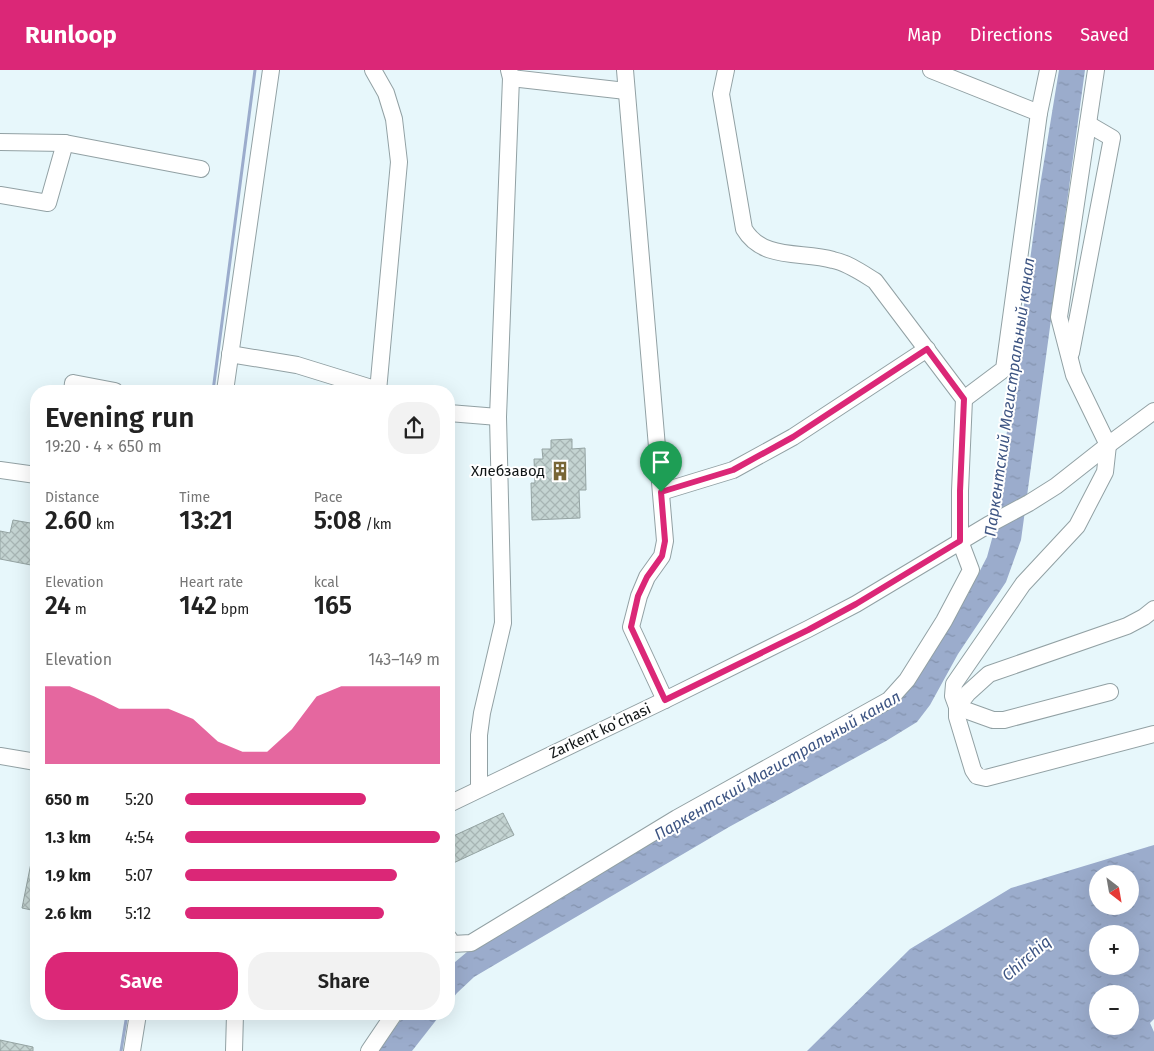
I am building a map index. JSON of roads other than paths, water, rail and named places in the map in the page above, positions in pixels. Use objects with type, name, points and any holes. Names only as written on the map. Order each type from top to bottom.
[{"type":"street","points":[[226,385],[271,70]]},
{"type":"street","points":[[374,70],[386,93],[394,119],[399,162],[379,385]]},
{"type":"street","points":[[625,70],[665,541],[662,556],[647,577],[638,596],[631,627],[665,700]]},
{"type":"street","points":[[455,943],[470,943],[677,818],[889,700],[907,680],[944,621],[971,570],[960,541],[964,399],[876,280],[834,260],[767,250],[750,238],[744,229],[721,94],[726,70]]},
{"type":"street","points":[[931,70],[1039,113]]},
{"type":"street","points":[[964,399],[1004,369],[1039,113],[1048,70]]},
{"type":"street","points":[[1096,70],[1059,317],[1074,375],[1108,445],[1105,472],[1077,526],[1023,584],[954,684],[953,696],[972,770],[977,776],[986,778],[1154,734]]},
{"type":"street","points":[[479,788],[479,735],[482,713],[503,623],[498,417],[510,74],[626,91]]},
{"type":"street","points":[[1070,358],[1112,138],[1088,124]]},
{"type":"street","points":[[0,142],[65,143],[201,168]]},
{"type":"street","points":[[0,195],[48,204],[65,143]]},
{"type":"street","points":[[661,492],[733,470],[793,437],[927,349]]},
{"type":"street","points":[[230,354],[297,365],[359,385]]},
{"type":"street","points":[[73,385],[73,383],[84,385]]},
{"type":"street","name":"Zarkent koʻchasi","points":[[455,801],[808,630],[856,604],[960,541],[1029,504],[1056,486],[1154,412]]},
{"type":"street","points":[[455,413],[498,417]]},
{"type":"street","points":[[0,470],[30,475]]},
{"type":"street","points":[[957,707],[968,693],[989,674],[1127,626],[1144,617],[1154,608]]},
{"type":"street","points":[[957,707],[993,720],[1004,720],[1110,692]]},
{"type":"street","points":[[0,756],[30,761]]},
{"type":"street","points":[[132,1051],[137,1020]]},
{"type":"street","points":[[234,1051],[235,1020]]},
{"type":"street","points":[[369,1051],[390,1020]]},
{"type":"water","name":"Паркентский Магистральный канал","points":[[1059,70],[1085,70],[1021,540],[1006,582],[958,654],[930,705],[917,722],[886,741],[729,827],[474,977],[455,996],[455,962],[467,952],[913,682],[968,594],[987,557],[993,535],[1040,186]]},
{"type":"water","name":"Chirchiq","points":[[1154,845],[1154,1019],[1150,1023],[1154,1032],[1154,1051],[807,1051],[910,949],[1011,888]]},
{"type":"water","points":[[401,1020],[436,1020],[412,1051],[378,1051]]},
{"type":"waterway","points":[[214,385],[255,70]]},
{"type":"waterway","points":[[121,1051],[126,1020]]},
{"type":"place","name":"Хлебзавод","points":[[560,471]]}]
